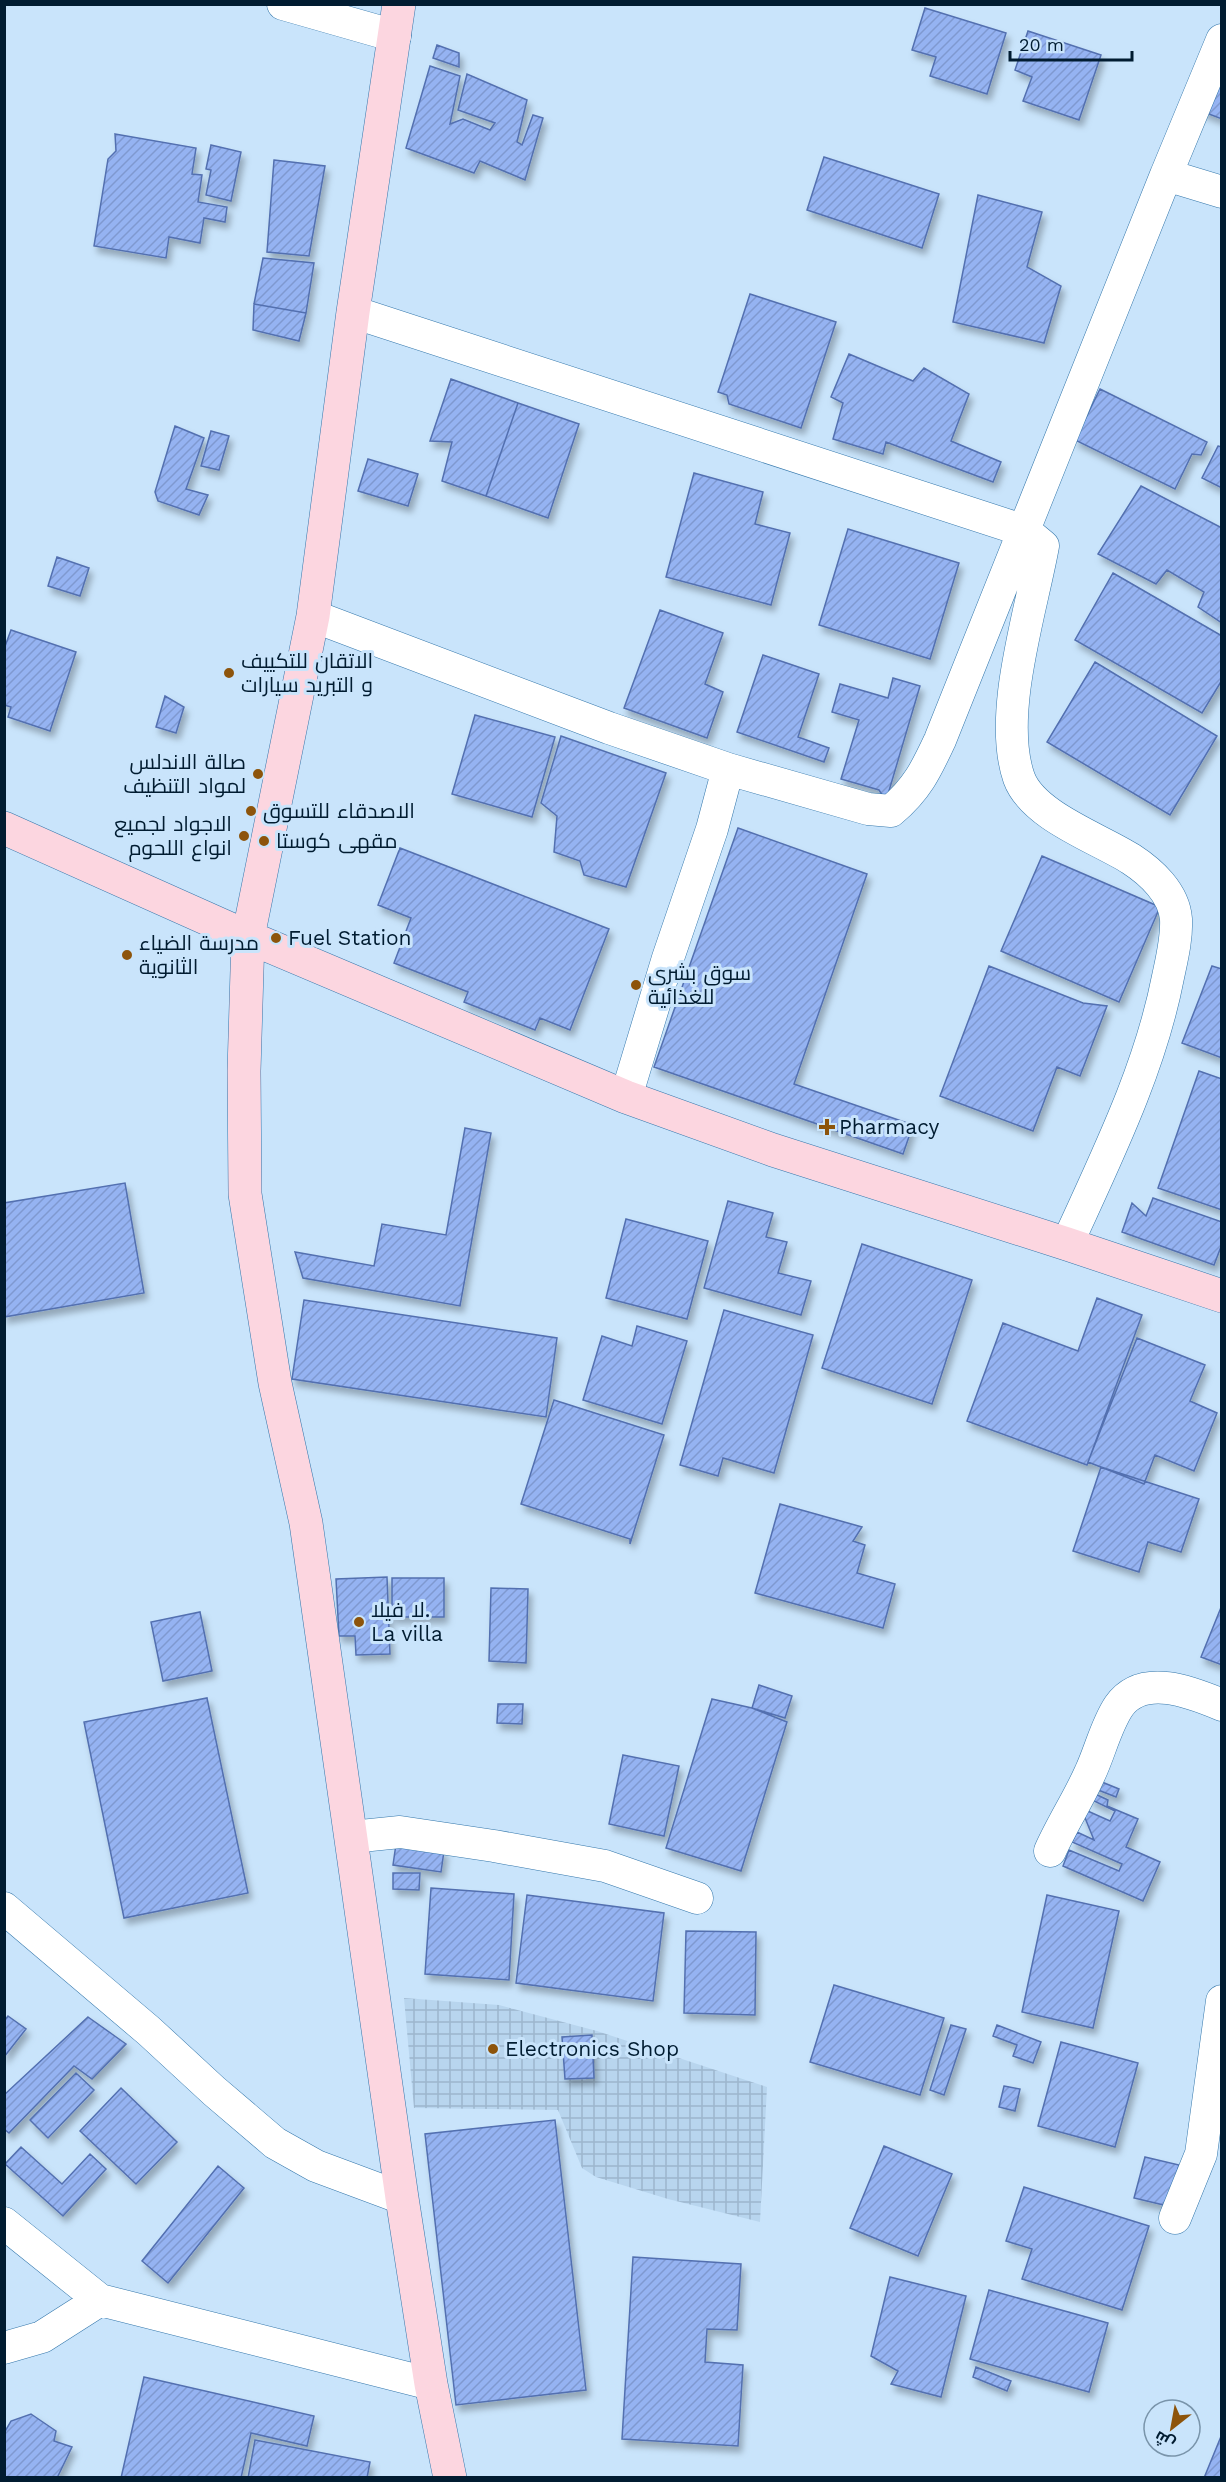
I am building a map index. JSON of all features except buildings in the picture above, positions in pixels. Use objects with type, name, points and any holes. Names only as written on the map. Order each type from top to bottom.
[{"type":"street","points":[[283,4],[395,36]]},
{"type":"street","points":[[399,4],[353,312],[312,616],[248,937],[244,1071],[245,1194],[275,1383],[306,1523],[402,2199],[431,2384],[450,2478]]},
{"type":"street","points":[[312,616],[609,728],[728,769],[868,808],[891,811],[910,795],[927,768],[1025,531],[1221,40]]},
{"type":"street","points":[[1166,175],[1221,192]]},
{"type":"street","points":[[353,312],[1025,531],[1043,546],[1018,668],[1012,714],[1012,747],[1020,780],[1034,803],[1132,860],[1165,888],[1176,917],[1174,946],[1163,1003],[1128,1105],[1067,1244]]},
{"type":"street","points":[[626,1097],[668,958],[712,830],[728,769]]},
{"type":"street","points":[[4,828],[248,937],[626,1097],[773,1150],[1221,1296]]},
{"type":"street","points":[[1050,1851],[1089,1775],[1119,1706],[1129,1696],[1140,1690],[1175,1688],[1221,1705]]},
{"type":"street","points":[[351,1837],[400,1832],[494,1846],[605,1866],[697,1898]]},
{"type":"street","points":[[4,1908],[149,2031],[213,2091],[275,2143],[316,2166],[402,2199]]},
{"type":"street","points":[[1175,2218],[1201,2154],[1220,2008]]},
{"type":"street","points":[[4,2223],[100,2300],[431,2384]]},
{"type":"street","points":[[4,2348],[42,2337],[100,2300]]},
{"type":"shaded area","points":[[404,1998],[499,2005],[597,2031],[767,2087],[760,2222],[668,2199],[596,2177],[582,2168],[558,2110],[414,2108]]},
{"type":"place","name":"الاتقان للتكييف و التبريد سيارات","points":[[229,673]]},
{"type":"place","name":"صالة الاندلس لمواد التنظيف","points":[[258,774]]},
{"type":"place","name":"الاصدقاء للتسوق","points":[[251,811]]},
{"type":"place","name":"الاجواد لجميع انواع اللحوم","points":[[244,836]]},
{"type":"place","name":"مقهى كوستا","points":[[264,841]]},
{"type":"place","name":"Fuel Station","points":[[276,938]]},
{"type":"place","name":"مدرسة الضياء الثانوية","points":[[127,955]]},
{"type":"place","name":"سوق بشرى للغذائية","points":[[636,985]]},
{"type":"place","name":"Pharmacy","points":[[827,1127]]},
{"type":"place","name":"لا فيلا. La villa","points":[[359,1622]]},
{"type":"place","name":"Electronics Shop","points":[[493,2049]]}]
